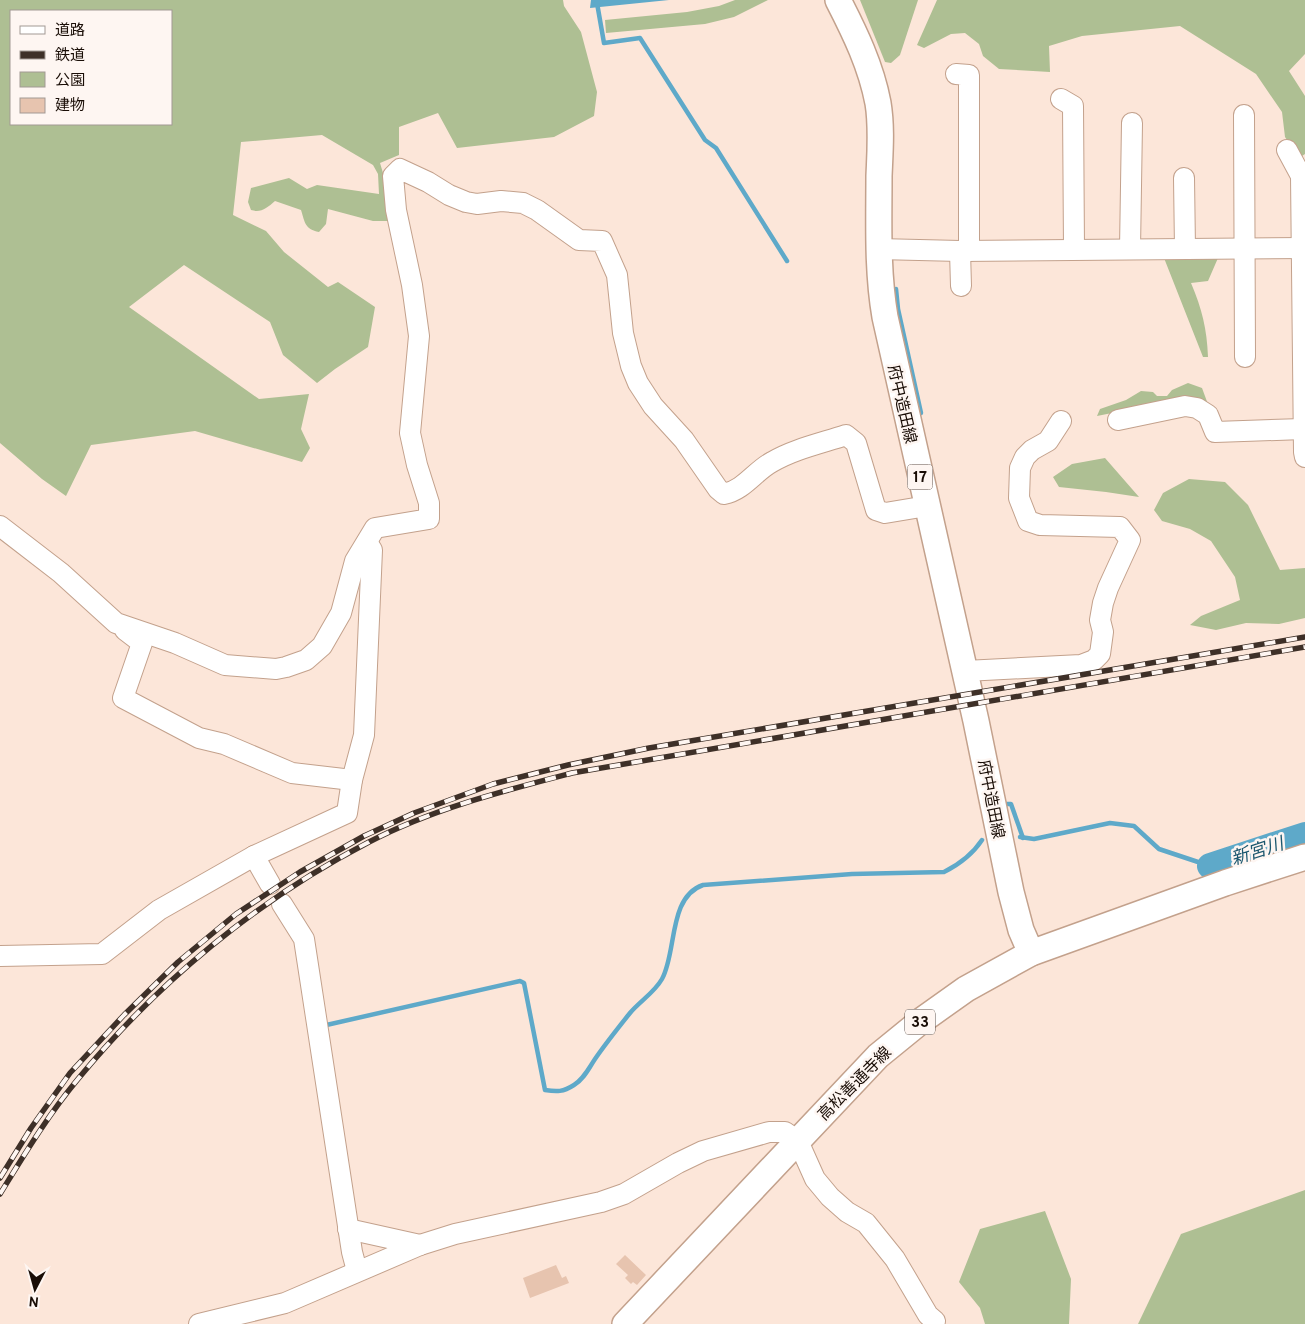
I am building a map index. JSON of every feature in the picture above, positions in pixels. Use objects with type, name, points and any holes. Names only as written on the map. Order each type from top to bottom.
[{"type":"main road","name":"府中造田線","points":[[838,0],[857,37],[870,71],[878,104],[880,132],[878,248],[880,286],[885,317],[965,671],[1010,892],[1021,930],[1031,953]]},
{"type":"main road","name":"高松善通寺線","points":[[625,1324],[878,1056],[921,1021],[966,989],[1031,953],[1225,883],[1305,857]]},
{"type":"street","points":[[956,74],[968,74],[965,251],[961,286]]},
{"type":"street","points":[[1061,99],[1073,106],[1074,249]]},
{"type":"street","points":[[1244,115],[1245,357]]},
{"type":"street","points":[[1130,249],[1132,124]]},
{"type":"street","points":[[1287,150],[1301,176],[1304,355],[1303,429],[1305,457]]},
{"type":"street","points":[[116,623],[175,644],[225,665],[286,667],[306,660],[322,646],[340,613],[355,561],[376,528],[429,519],[429,503],[417,465],[410,433],[419,336],[412,285],[396,210],[393,176],[400,169],[466,202],[477,204],[501,201],[523,203],[537,210],[579,240],[602,241],[617,275],[623,333],[631,366],[638,383],[653,406],[684,440],[718,489],[724,494],[733,492],[756,476],[771,462],[846,435],[856,443],[876,510],[885,513],[927,506]]},
{"type":"street","points":[[1184,178],[1185,249]]},
{"type":"street","points":[[878,248],[965,251],[1303,248]]},
{"type":"street","points":[[1118,420],[1185,406],[1197,408],[1208,416],[1215,432],[1303,429]]},
{"type":"street","points":[[965,671],[1081,665],[1094,660],[1100,654],[1103,632],[1100,620],[1103,603],[1130,540],[1120,526],[1040,525],[1028,521],[1019,498],[1020,468],[1025,456],[1048,441],[1061,421]]},
{"type":"street","points":[[0,526],[61,573],[116,623],[142,643],[123,698],[199,738],[224,744],[292,773],[352,780]]},
{"type":"street","points":[[0,956],[102,954],[159,910],[254,856],[347,813],[352,780],[364,735],[372,550],[367,542]]},
{"type":"street","points":[[254,856],[270,884]]},
{"type":"street","points":[[282,904],[304,939],[348,1229],[357,1271]]},
{"type":"street","points":[[199,1324],[285,1303],[357,1271],[455,1234],[616,1197],[703,1152],[769,1132],[785,1132],[798,1141],[815,1179],[830,1197],[847,1212],[866,1223],[895,1259],[934,1321],[933,1324]]},
{"type":"street","points":[[348,1229],[420,1246]]},
{"type":"green space","points":[[0,0],[563,0],[564,6],[581,32],[597,92],[594,116],[554,137],[457,148],[438,113],[399,127],[399,155],[380,163],[383,173],[389,179],[394,221],[373,221],[328,209],[326,224],[319,232],[308,227],[301,210],[275,201],[264,209],[258,211],[251,210],[248,202],[251,188],[289,178],[307,189],[317,185],[379,194],[378,174],[373,165],[322,135],[241,142],[233,215],[266,231],[284,252],[328,287],[338,282],[375,307],[368,347],[317,383],[283,355],[270,322],[184,265],[129,307],[259,399],[309,394],[301,429],[310,448],[302,462],[195,431],[91,445],[66,496],[42,479],[0,443]]},
{"type":"green space","points":[[735,0],[768,0],[734,17],[705,24],[606,33],[605,20],[687,12],[719,6]]},
{"type":"green space","points":[[860,0],[918,0],[900,55],[891,63],[885,62]]},
{"type":"green space","points":[[937,0],[1305,0],[1305,54],[1289,71],[1305,96],[1305,154],[1299,158],[1285,137],[1282,112],[1256,74],[1180,26],[1082,36],[1049,46],[1050,72],[999,69],[983,56],[979,44],[965,33],[951,34],[924,48],[917,45]]},
{"type":"green space","points":[[1164,258],[1218,258],[1208,281],[1191,283],[1203,319],[1208,357],[1203,357]]},
{"type":"green space","points":[[1188,383],[1202,388],[1209,407],[1112,413],[1097,416],[1100,409],[1126,400],[1141,391],[1153,392],[1157,396],[1167,396],[1172,390]]},
{"type":"green space","points":[[1105,458],[1139,497],[1059,487],[1053,477],[1072,464]]},
{"type":"green space","points":[[1189,479],[1225,482],[1248,505],[1280,570],[1305,568],[1305,618],[1279,624],[1246,623],[1216,630],[1190,625],[1201,616],[1240,600],[1235,577],[1211,541],[1190,529],[1162,521],[1154,510],[1163,493]]},
{"type":"green space","points":[[1305,1190],[1305,1324],[1138,1324],[1181,1234]]},
{"type":"green space","points":[[1045,1211],[1071,1279],[1069,1324],[985,1324],[980,1308],[959,1282],[980,1229]]},
{"type":"water","points":[[591,0],[669,0],[590,8]]},
{"type":"building","points":[[625,1255],[646,1275],[637,1285],[633,1282],[631,1284],[625,1278],[628,1275],[616,1264]]},
{"type":"building","points":[[556,1265],[562,1278],[566,1276],[569,1283],[530,1298],[523,1278]]},
{"type":"waterway","points":[[597,3],[604,43],[640,38],[705,140],[716,148],[787,261]]},
{"type":"waterway","points":[[896,289],[898,309],[921,413]]},
{"type":"waterway","points":[[1003,800],[1004,804],[1011,804],[1023,838]]},
{"type":"waterway","points":[[1020,837],[1034,839],[1110,823],[1134,826],[1159,849],[1210,866]]},
{"type":"waterway","name":"新宮川","points":[[1210,866],[1305,835]]},
{"type":"waterway","points":[[322,1026],[520,981],[524,983],[545,1090],[557,1091],[567,1089],[581,1080],[603,1047],[630,1013],[655,989],[662,979],[667,968],[679,913],[684,901],[692,891],[703,885],[852,874],[944,872],[965,859],[982,840]]},
{"type":"railway","points":[[0,1178],[31,1128],[70,1073],[124,1015],[178,962],[236,914],[300,872],[364,836],[414,813],[493,784],[568,765],[649,748],[1305,637]]},
{"type":"railway","points":[[0,1194],[46,1121],[67,1093],[109,1043],[141,1009],[212,946],[249,917],[328,865],[393,830],[468,802],[572,773],[1305,647]]}]
